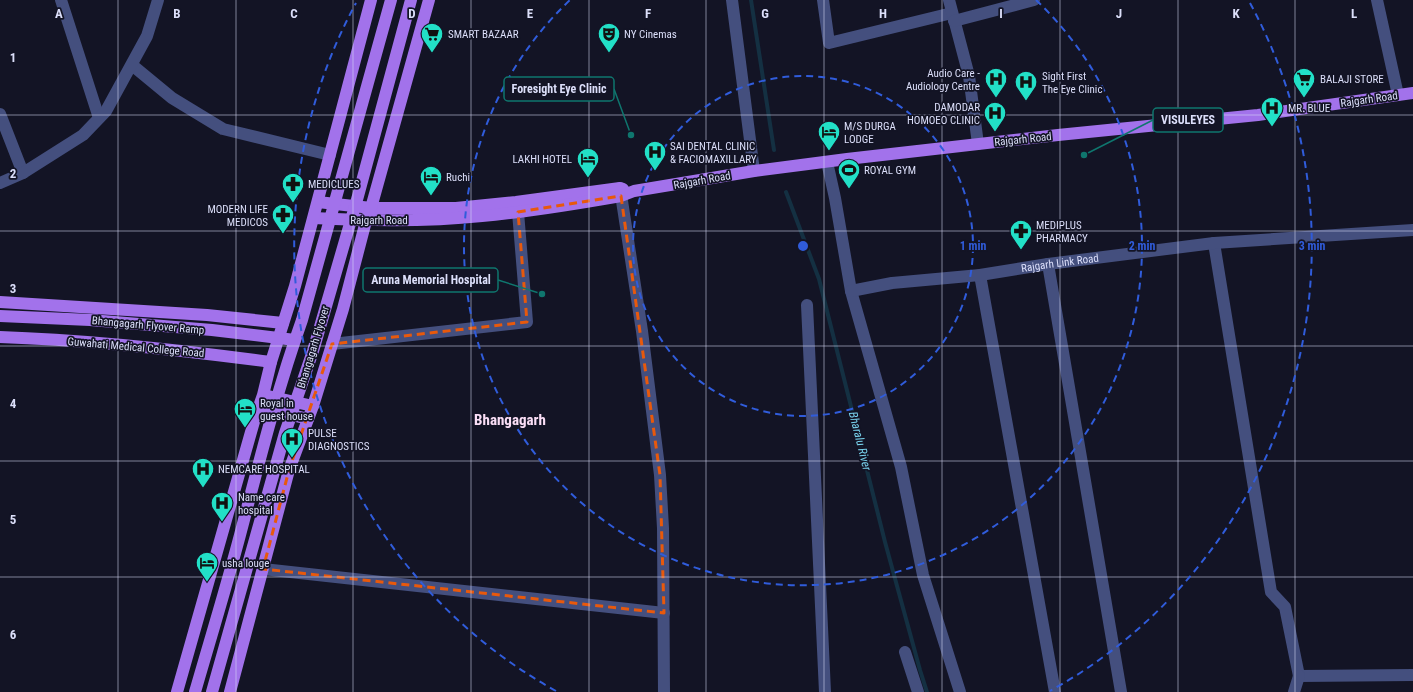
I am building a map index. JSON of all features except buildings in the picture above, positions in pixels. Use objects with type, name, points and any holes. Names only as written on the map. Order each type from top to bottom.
[{"type":"main road","points":[[177,692],[254,418],[261,401],[271,362],[295,286],[372,0]]},
{"type":"main road","name":"Bhangagarh Flyover","points":[[195,692],[234,557],[265,440],[302,320],[391,0]]},
{"type":"main road","name":"Bhangagarh Flyover","points":[[212,692],[285,433],[313,351],[328,300],[411,0]]},
{"type":"main road","points":[[230,692],[289,470],[313,406],[343,308],[366,221],[371,208],[429,0]]},
{"type":"main road","name":"Rajgarh Road","points":[[318,202],[371,208],[456,208],[634,191],[754,171],[978,144],[1258,115],[1413,92]]},
{"type":"main road","name":"Rajgarh Road","points":[[314,218],[366,221],[442,219],[518,212],[620,192]]},
{"type":"main road","points":[[0,302],[206,315],[283,323]]},
{"type":"main road","name":"Bhangagarh Flyover Ramp","points":[[0,316],[90,320],[212,330],[295,340]]},
{"type":"main road","name":"Guwahati Medical College Road","points":[[0,337],[57,340],[199,353],[271,362]]},
{"type":"main road","points":[[261,401],[313,406]]},
{"type":"main road","points":[[261,401],[308,419]]},
{"type":"street","points":[[61,0],[100,118]]},
{"type":"street","points":[[0,183],[23,173],[82,135],[100,118],[106,111],[147,36],[158,0]]},
{"type":"street","points":[[732,0],[754,171]]},
{"type":"street","points":[[823,0],[829,43],[1034,0]]},
{"type":"street","points":[[949,0],[969,76],[978,144]]},
{"type":"street","points":[[1377,0],[1398,95]]},
{"type":"street","points":[[132,65],[172,98],[223,129],[330,155]]},
{"type":"street","points":[[0,114],[23,173]]},
{"type":"street","points":[[827,162],[835,198],[851,290],[901,467],[923,575],[960,692]]},
{"type":"street","points":[[620,192],[642,331],[660,475],[663,528],[664,692]]},
{"type":"street","points":[[332,344],[527,322],[518,212]]},
{"type":"street","name":"Rajgarh Link Road","points":[[851,290],[892,283],[980,275],[1048,264],[1214,243],[1413,230]]},
{"type":"street","points":[[1214,243],[1271,592],[1285,607],[1299,676],[1294,692]]},
{"type":"street","points":[[1048,264],[1121,692]]},
{"type":"street","points":[[980,275],[1055,692]]},
{"type":"street","points":[[807,305],[825,692]]},
{"type":"street","points":[[263,569],[664,613]]},
{"type":"street","points":[[905,652],[918,692]]},
{"type":"street","points":[[1299,676],[1413,675]]},
{"type":"highlighted area","points":[[621,196],[660,475],[664,613],[263,569],[289,470],[332,344],[527,322],[518,212]]},
{"type":"waterway","points":[[751,0],[774,150]]},
{"type":"waterway","name":"Bharalu River","points":[[786,192],[819,279],[885,542],[927,692]]},
{"type":"place","name":"SMART BAZAAR","points":[[432,54]]},
{"type":"place","name":"NY Cinemas","points":[[609,54]]},
{"type":"place","name":"Audio Care - Audiology Centre","points":[[996,98]]},
{"type":"place","name":"BALAJI STORE","points":[[1304,98]]},
{"type":"place","name":"Sight First The Eye Clinic","points":[[1026,102]]},
{"type":"place","name":"MR. BLUE","points":[[1272,128]]},
{"type":"place","name":"DAMODAR HOMOEO CLINIC","points":[[995,132]]},
{"type":"place","name":"Foresight Eye Clinic","points":[[631,135]]},
{"type":"place","name":"M/S DURGA LODGE","points":[[829,152]]},
{"type":"place","name":"VISULEYES","points":[[1084,155]]},
{"type":"place","name":"SAI DENTAL CLINIC & FACIOMAXILLARY","points":[[655,172]]},
{"type":"place","name":"LAKHI HOTEL","points":[[588,178]]},
{"type":"place","name":"ROYAL GYM","points":[[849,190]]},
{"type":"place","name":"Ruchi","points":[[431,196]]},
{"type":"place","name":"MEDICLUES","points":[[293,204]]},
{"type":"place","name":"MODERN LIFE MEDICOS","points":[[283,234]]},
{"type":"place","name":"MEDIPLUS PHARMACY","points":[[1021,250]]},
{"type":"place","name":"Aruna Memorial Hospital","points":[[542,294]]},
{"type":"place","name":"Royal in guest house","points":[[245,428]]},
{"type":"place","name":"PULSE DIAGNOSTICS","points":[[292,458]]},
{"type":"place","name":"NEMCARE HOSPITAL","points":[[203,488]]},
{"type":"place","name":"Name care hospital","points":[[222,522]]},
{"type":"place","name":"usha louge","points":[[207,582]]},
{"type":"district","name":"Bhangagarh","points":[[510,420]]}]
